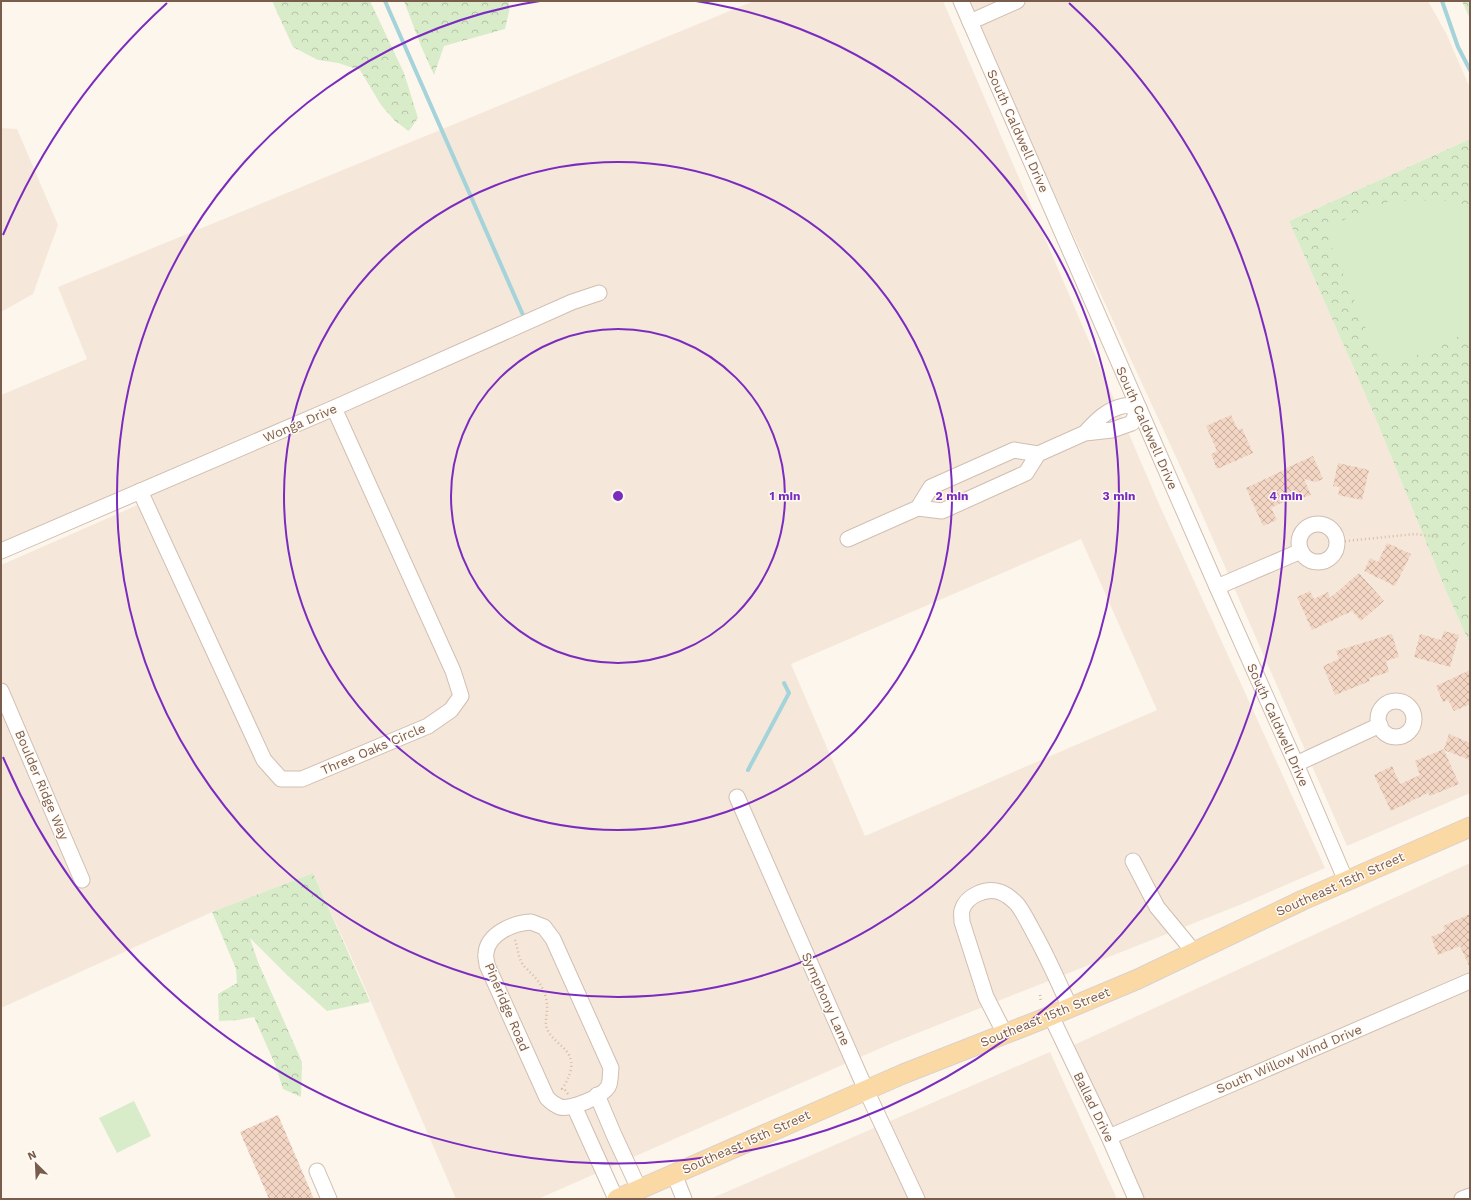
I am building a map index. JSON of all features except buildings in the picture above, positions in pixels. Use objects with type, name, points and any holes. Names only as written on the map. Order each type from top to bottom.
[{"type":"main road","name":"Southeast 15th Street","points":[[616,1199],[903,1074],[1051,1016],[1138,979],[1303,900],[1470,827]]},
{"type":"street","name":"South Caldwell Drive","points":[[961,1],[1216,587],[1296,764],[1346,881]]},
{"type":"street","points":[[970,22],[1017,1]]},
{"type":"street","name":"Wonga Drive","points":[[1,550],[334,408],[572,302],[599,293]]},
{"type":"street","points":[[918,508],[931,487],[1014,450],[1038,454],[1085,433],[1112,430],[1132,423],[1139,408],[1124,405],[1097,419],[1085,433]]},
{"type":"street","name":"Three Oaks Circle","points":[[140,491],[264,760],[281,779],[302,779],[428,726],[451,710],[461,696],[449,664],[334,408]]},
{"type":"street","points":[[1105,414],[1112,430]]},
{"type":"street","points":[[848,539],[918,508],[942,511],[949,508],[1026,473],[1038,454]]},
{"type":"street","points":[[1322,524],[1333,531],[1337,542],[1334,553],[1320,562],[1309,559],[1301,551],[1299,539],[1305,529],[1310,526],[1322,524]]},
{"type":"street","points":[[1216,587],[1301,551]]},
{"type":"street","name":"Boulder Ridge Way","points":[[1,691],[82,880]]},
{"type":"street","points":[[1296,764],[1380,725]]},
{"type":"street","name":"Symphony Lane","points":[[737,797],[866,1090],[917,1199]]},
{"type":"street","points":[[1133,861],[1157,907],[1194,952]]},
{"type":"street","points":[[1005,1034],[986,997],[962,922],[961,911],[964,904],[973,896],[982,892],[992,890],[1000,892],[1017,905],[1043,950],[1070,1008]]},
{"type":"street","name":"Pineridge Road","points":[[531,922],[544,927],[553,939],[611,1068],[608,1087],[597,1096],[572,1101],[560,1107],[547,1098],[487,966],[485,953],[489,942],[495,936],[521,923],[531,922]]},
{"type":"street","name":"South Willow Wind Drive","points":[[1109,1137],[1470,981]]},
{"type":"street","name":"Ballad Drive","points":[[1051,1016],[1109,1137],[1136,1199]]},
{"type":"street","points":[[597,1096],[639,1189]]},
{"type":"street","points":[[572,1101],[616,1199]]},
{"type":"street","points":[[593,1145],[614,1136]]},
{"type":"street","points":[[317,1171],[329,1199]]},
{"type":"street","points":[[674,1174],[684,1199]]},
{"type":"street","points":[[1462,1199],[1470,1196]]},
{"type":"path","points":[[1337,542],[1415,534],[1437,537]]},
{"type":"path","points":[[514,937],[523,965],[535,976],[543,988],[547,1004],[547,1030],[569,1053],[572,1062],[569,1076],[562,1089],[567,1092],[572,1101]]},
{"type":"shaded area","points":[[754,1],[943,1],[1159,504],[1325,868],[1242,904],[890,1044],[538,1199],[456,1199],[359,974],[313,873],[212,912],[1,1008],[1,565],[149,500],[139,483],[1,543],[1,395],[87,359],[58,287]],"holes":[[[1081,539],[1157,710],[865,836],[791,664]]]},
{"type":"shaded area","points":[[968,1],[1428,1],[1446,33],[1470,88],[1470,139],[1289,221],[1373,412],[1446,591],[1470,644],[1470,793],[1347,846],[1194,496],[1017,113]]},
{"type":"shaded area","points":[[1,128],[17,129],[58,225],[33,294],[1,312]]},
{"type":"shaded area","points":[[1470,863],[1470,1199],[1143,1199],[1074,1045]]},
{"type":"shaded area","points":[[1050,1052],[1117,1199],[710,1199]]},
{"type":"green space","points":[[272,1],[370,1],[404,73],[418,118],[409,131],[395,121],[381,105],[360,70],[338,63],[318,60],[293,47]]},
{"type":"green space","points":[[404,1],[508,1],[510,7],[505,29],[444,46],[434,75]]},
{"type":"green space","points":[[1462,1],[1470,1],[1470,19]]},
{"type":"green space","points":[[1470,139],[1470,644],[1446,591],[1373,412],[1289,221]]},
{"type":"green space","points":[[1390,201],[1449,201],[1470,221],[1470,331],[1394,365],[1378,357],[1324,228]]},
{"type":"green space","points":[[1470,539],[1470,609],[1458,576],[1458,549]]},
{"type":"green space","points":[[313,873],[370,1002],[327,1011],[288,976],[250,938],[258,962],[302,1062],[301,1097],[283,1089],[275,1064],[254,1017],[219,1021],[218,994],[237,983],[236,969],[212,912]]},
{"type":"green space","points":[[134,1101],[151,1136],[117,1153],[99,1118]]},
{"type":"waterway","points":[[385,1],[523,315]]},
{"type":"waterway","points":[[1442,1],[1458,47],[1470,70]]},
{"type":"waterway","points":[[748,770],[789,693],[784,683]]}]
